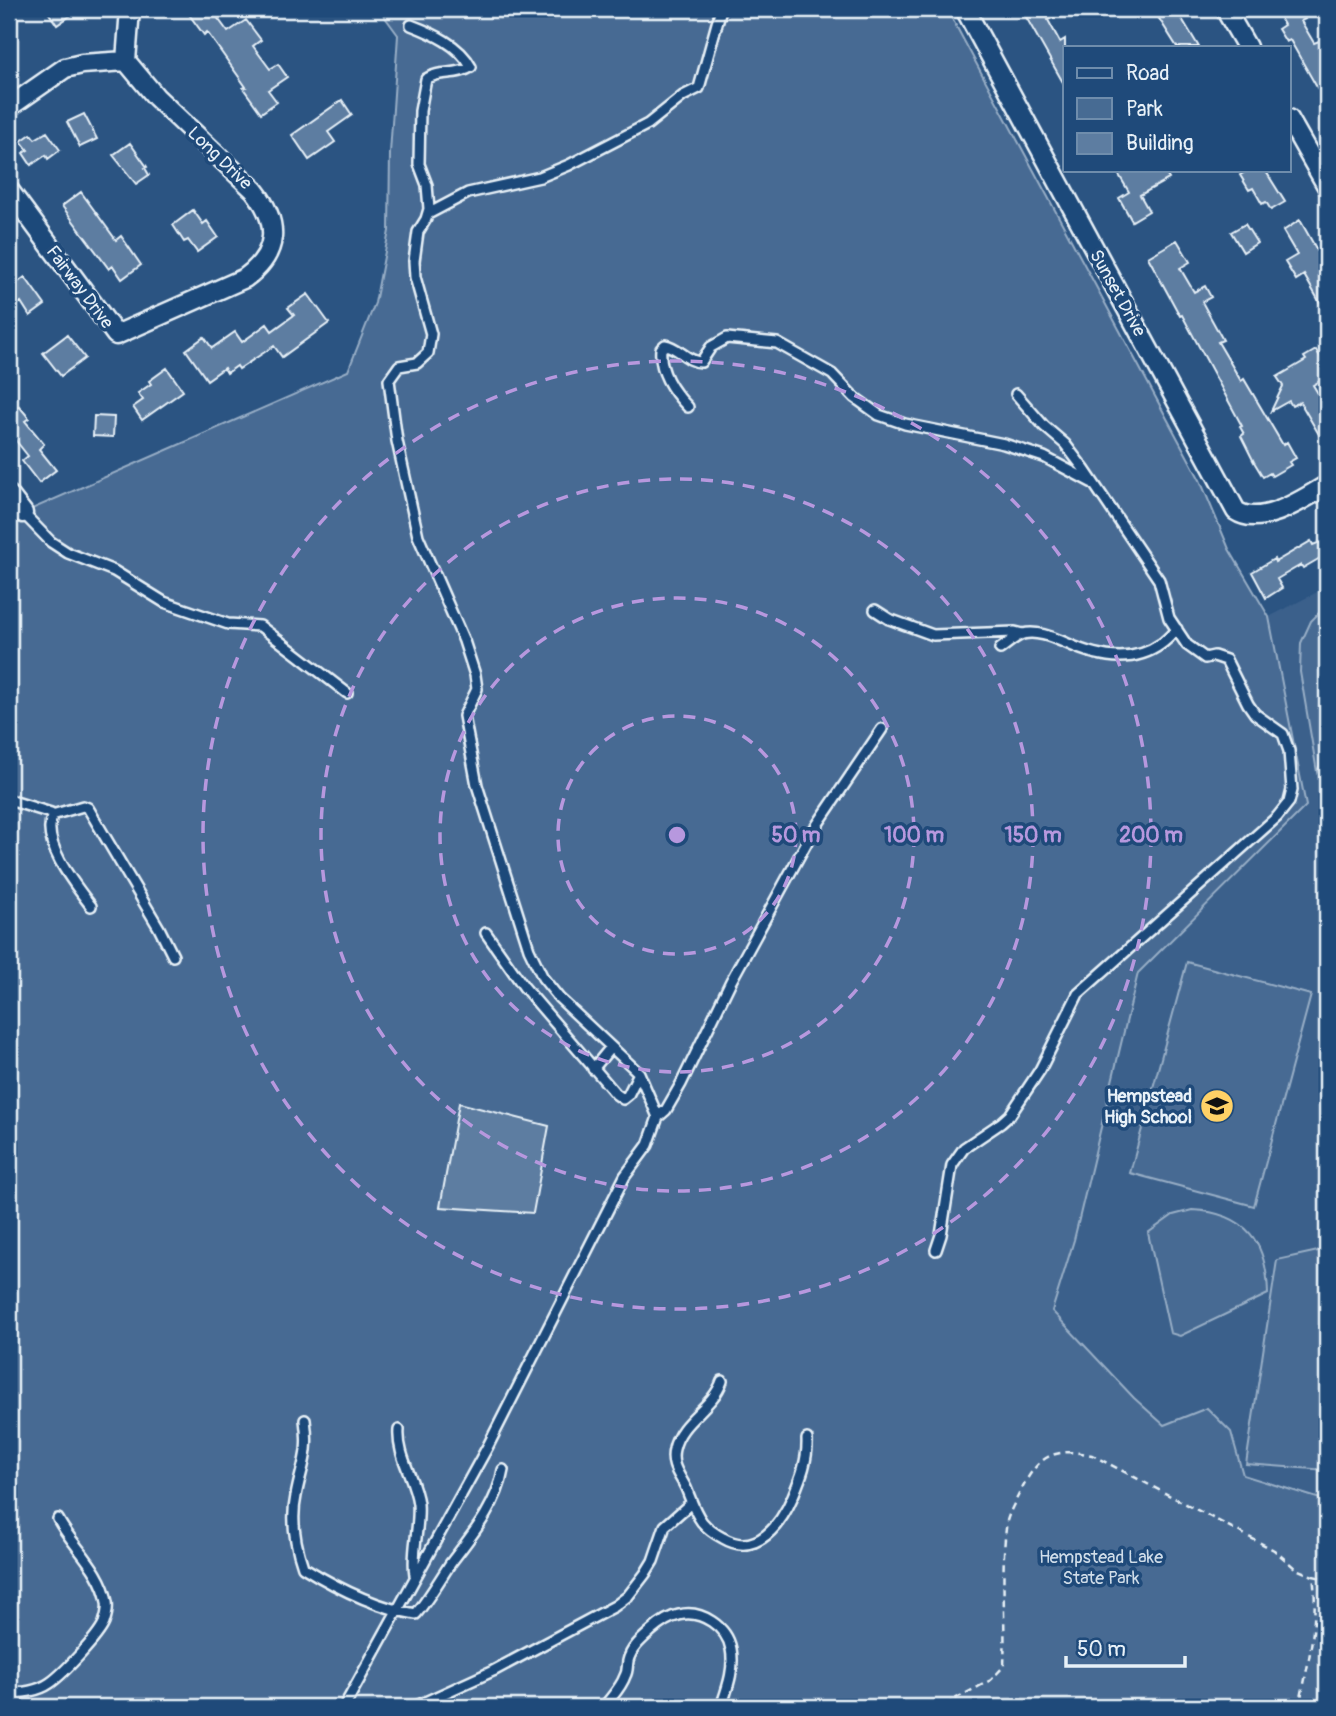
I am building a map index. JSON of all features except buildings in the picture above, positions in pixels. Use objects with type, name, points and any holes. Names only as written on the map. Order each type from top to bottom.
[{"type":"street","points":[[9,107],[65,68],[125,61],[130,9]]},
{"type":"street","name":"Sunset Drive","points":[[965,9],[1236,511],[1243,516],[1272,514],[1327,485]]},
{"type":"street","points":[[1225,9],[1246,46]]},
{"type":"street","name":"Long Drive","points":[[125,61],[156,97],[266,204],[273,229],[272,243],[258,269],[210,294]]},
{"type":"street","points":[[1290,121],[1327,186]]},
{"type":"street","name":"Fairway Drive","points":[[9,190],[116,335],[210,294]]},
{"type":"street","points":[[9,495],[23,513]]},
{"type":"lane","points":[[428,214],[468,193],[540,177],[648,124],[682,96],[699,88],[721,9]]},
{"type":"lane","points":[[411,25],[449,44],[471,67],[462,72],[432,75],[426,79],[420,111],[419,158],[427,185],[429,209],[418,232],[414,261],[415,277],[430,334],[428,353],[417,363],[399,366],[389,380],[408,496],[418,536],[464,641],[475,675],[477,689],[464,716],[477,785],[529,949],[543,978],[559,998],[639,1073],[659,1117]]},
{"type":"lane","points":[[688,407],[676,395],[668,379],[661,357],[661,349],[665,345],[673,346],[696,362],[701,362],[711,347],[727,338],[777,343],[832,374],[854,397],[879,415],[905,424],[1004,444],[1044,457],[1093,483]]},
{"type":"lane","points":[[936,1250],[941,1235],[952,1166],[973,1141],[1001,1124],[1010,1115],[1040,1070],[1078,994],[1231,860],[1289,802],[1293,772],[1283,734],[1255,714],[1226,660],[1214,656],[1205,658],[1188,645],[1169,618],[1159,580],[1093,483],[1065,444],[1044,426],[1016,394]]},
{"type":"lane","points":[[23,513],[51,542],[68,553],[114,571],[164,602],[228,624],[260,626],[347,693]]},
{"type":"lane","points":[[875,610],[889,619],[933,635],[1015,632],[1052,636],[1099,656],[1137,655],[1160,645],[1177,629]]},
{"type":"lane","points":[[1000,649],[1023,634]]},
{"type":"lane","points":[[344,1707],[488,1446],[625,1176],[648,1145],[659,1117],[681,1084],[731,981],[813,831],[882,729]]},
{"type":"lane","points":[[9,800],[52,815],[83,806],[88,808],[159,928],[173,957]]},
{"type":"lane","points":[[52,815],[49,825],[52,842],[69,874],[91,906]]},
{"type":"lane","points":[[486,933],[524,987],[593,1069],[623,1099],[628,1095],[639,1073]]},
{"type":"lane","points":[[593,1069],[611,1047]]},
{"type":"lane","points":[[722,1381],[719,1391],[687,1425],[674,1447],[673,1459],[676,1473],[704,1524],[728,1541],[741,1545],[762,1540],[778,1523],[803,1472],[807,1439]]},
{"type":"lane","points":[[305,1420],[307,1453],[296,1495],[294,1516],[298,1555],[303,1567],[322,1579],[376,1604],[416,1614],[485,1516],[500,1486],[503,1470]]},
{"type":"lane","points":[[399,1430],[398,1444],[418,1502],[413,1565],[415,1575]]},
{"type":"lane","points":[[414,1707],[493,1671],[615,1606],[628,1596],[649,1567],[665,1526],[691,1503]]},
{"type":"lane","points":[[14,1707],[9,1693],[50,1684],[95,1636],[106,1615],[107,1602],[102,1588],[58,1519]]},
{"type":"lane","points":[[604,1707],[625,1679],[628,1659],[635,1646],[662,1622],[679,1614],[689,1613],[713,1622],[729,1641],[732,1660],[730,1679],[721,1707]]},
{"type":"path","points":[[947,1707],[953,1700],[990,1680],[1003,1666],[1007,1518],[1033,1468],[1040,1460],[1057,1454],[1073,1451],[1092,1455],[1275,1550],[1296,1569],[1327,1579]]},
{"type":"path","points":[[1299,1707],[1310,1657],[1315,1604],[1312,1576]]},
{"type":"shaded area","name":"Hempstead High School","points":[[1327,587],[1327,1511],[1234,1502],[1051,1311],[1074,1240],[1138,973],[1306,806],[1269,617]]},
{"type":"green space","name":"Hempstead Lake State Park","points":[[379,9],[947,9],[1200,480],[1229,549],[1269,617],[1306,806],[1138,973],[1074,1240],[1052,1311],[1134,1398],[1164,1425],[1207,1408],[1231,1432],[1243,1475],[1327,1501],[1327,1707],[9,1707],[9,519],[348,371],[375,303],[389,231],[390,153],[398,35]]},
{"type":"green space","points":[[1327,605],[1327,748],[1317,772],[1300,672],[1301,643],[1311,621]]},
{"type":"green space","points":[[1187,962],[1311,995],[1254,1206],[1130,1173]]},
{"type":"green space","points":[[1192,1210],[1227,1217],[1250,1234],[1263,1259],[1268,1294],[1180,1336],[1170,1333],[1148,1233],[1173,1215]]},
{"type":"green space","points":[[1327,1249],[1327,1470],[1246,1464],[1277,1260]]},
{"type":"place","name":"Hempstead High School","points":[[1217,1106]]}]
